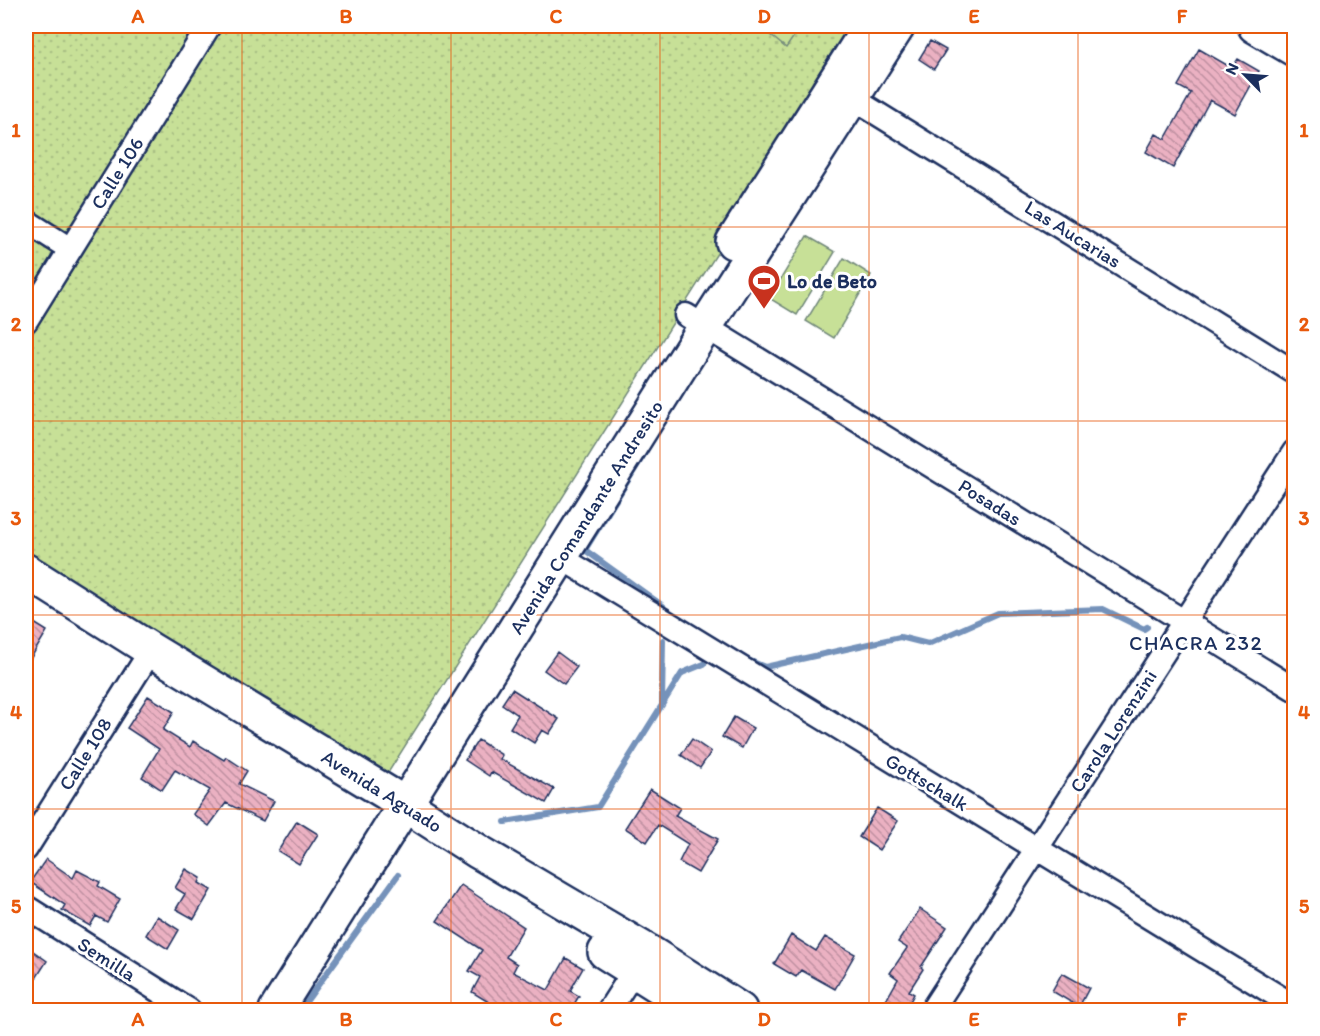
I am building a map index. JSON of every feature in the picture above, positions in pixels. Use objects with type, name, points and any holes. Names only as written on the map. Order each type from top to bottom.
[{"type":"main road","name":"Avenida Comandante Andresito","points":[[252,1011],[560,557],[870,26]]},
{"type":"main road","name":"Avenida Comandante Andresito","points":[[276,1011],[391,806],[696,321],[852,98],[898,26]]},
{"type":"main road","points":[[1255,26],[1294,49]]},
{"type":"main road","name":"Avenida Aguado","points":[[26,571],[391,806],[697,1011]]},
{"type":"main road","name":"Avenida Aguado","points":[[26,585],[145,660],[391,806],[647,951],[740,1011]]},
{"type":"street","name":"Calle 106","points":[[26,321],[209,26]]},
{"type":"street","name":"Las Aucarias","points":[[852,98],[1294,372]]},
{"type":"street","points":[[26,221],[70,249]]},
{"type":"street","name":"Posadas","points":[[696,321],[1294,689]]},
{"type":"street","name":"Carola Lorenzini","points":[[932,1011],[1294,452]]},
{"type":"street","name":"Gottschalk","points":[[560,557],[1294,1006]]},
{"type":"street","name":"Calle 108","points":[[26,849],[145,660]]},
{"type":"street","name":"Semilla","points":[[26,907],[189,1011]]},
{"type":"street","points":[[609,1011],[634,970]]},
{"type":"green space","points":[[26,26],[861,26],[379,787],[26,565]]},
{"type":"green space","points":[[759,26],[801,26],[786,48]]},
{"type":"green space","points":[[807,236],[835,252],[797,315],[769,298]]},
{"type":"green space","points":[[844,258],[871,275],[834,338],[806,321]]},
{"type":"building","points":[[930,41],[946,50],[934,69],[919,59]]},
{"type":"building","points":[[1199,49],[1232,68],[1238,59],[1259,71],[1235,114],[1210,100],[1173,168],[1146,152],[1156,134],[1165,139],[1191,93],[1178,86]]},
{"type":"building","points":[[26,618],[47,631],[26,666]]},
{"type":"building","points":[[557,652],[577,667],[564,684],[544,670]]},
{"type":"building","points":[[512,689],[559,719],[549,734],[542,730],[534,743],[510,728],[518,715],[502,704]]},
{"type":"building","points":[[148,696],[174,712],[163,730],[190,747],[193,741],[224,760],[226,757],[247,771],[239,784],[274,801],[263,821],[226,803],[209,826],[193,814],[210,790],[175,770],[162,790],[142,777],[159,749],[127,728]]},
{"type":"building","points":[[734,717],[753,728],[742,748],[722,737]]},
{"type":"building","points":[[692,739],[711,752],[700,768],[681,755]]},
{"type":"building","points":[[478,740],[502,755],[500,759],[554,789],[546,803],[491,772],[489,776],[465,760]]},
{"type":"building","points":[[650,789],[680,808],[675,816],[718,839],[698,873],[679,862],[688,844],[658,825],[647,842],[625,828]]},
{"type":"building","points":[[877,808],[898,821],[879,850],[859,837]]},
{"type":"building","points":[[297,821],[318,834],[299,864],[278,851]]},
{"type":"building","points":[[46,859],[73,878],[77,870],[100,882],[98,886],[120,899],[107,922],[96,916],[90,926],[62,910],[65,905],[30,882]]},
{"type":"building","points":[[186,869],[201,878],[199,883],[211,890],[194,919],[176,909],[185,894],[175,888]]},
{"type":"building","points":[[461,885],[524,927],[506,957],[517,964],[513,972],[548,990],[566,958],[583,968],[570,991],[579,996],[570,1011],[503,1011],[472,992],[480,977],[469,971],[482,950],[437,921]]},
{"type":"building","points":[[920,909],[947,927],[921,967],[923,969],[909,991],[914,994],[905,1011],[880,1011],[898,979],[890,973],[907,948],[898,942]]},
{"type":"building","points":[[157,916],[179,930],[168,949],[146,935]]},
{"type":"building","points":[[791,935],[816,951],[825,937],[855,954],[835,989],[801,970],[796,977],[774,964]]},
{"type":"building","points":[[26,946],[47,961],[26,994]]},
{"type":"building","points":[[1062,973],[1089,988],[1079,1007],[1052,991]]},
{"type":"waterway","points":[[645,453],[585,550],[663,606]]},
{"type":"waterway","points":[[748,660],[765,667],[900,637],[928,644],[998,613],[1103,609],[1144,629],[1147,627]]},
{"type":"waterway","points":[[662,705],[663,640]]},
{"type":"waterway","points":[[505,822],[598,807],[682,673],[704,664]]},
{"type":"waterway","points":[[300,1010],[398,875]]},
{"type":"place","name":"Lo de Beto","points":[[764,310]]},
{"type":"district","name":"CHACRA 232","points":[[1196,642]]}]
